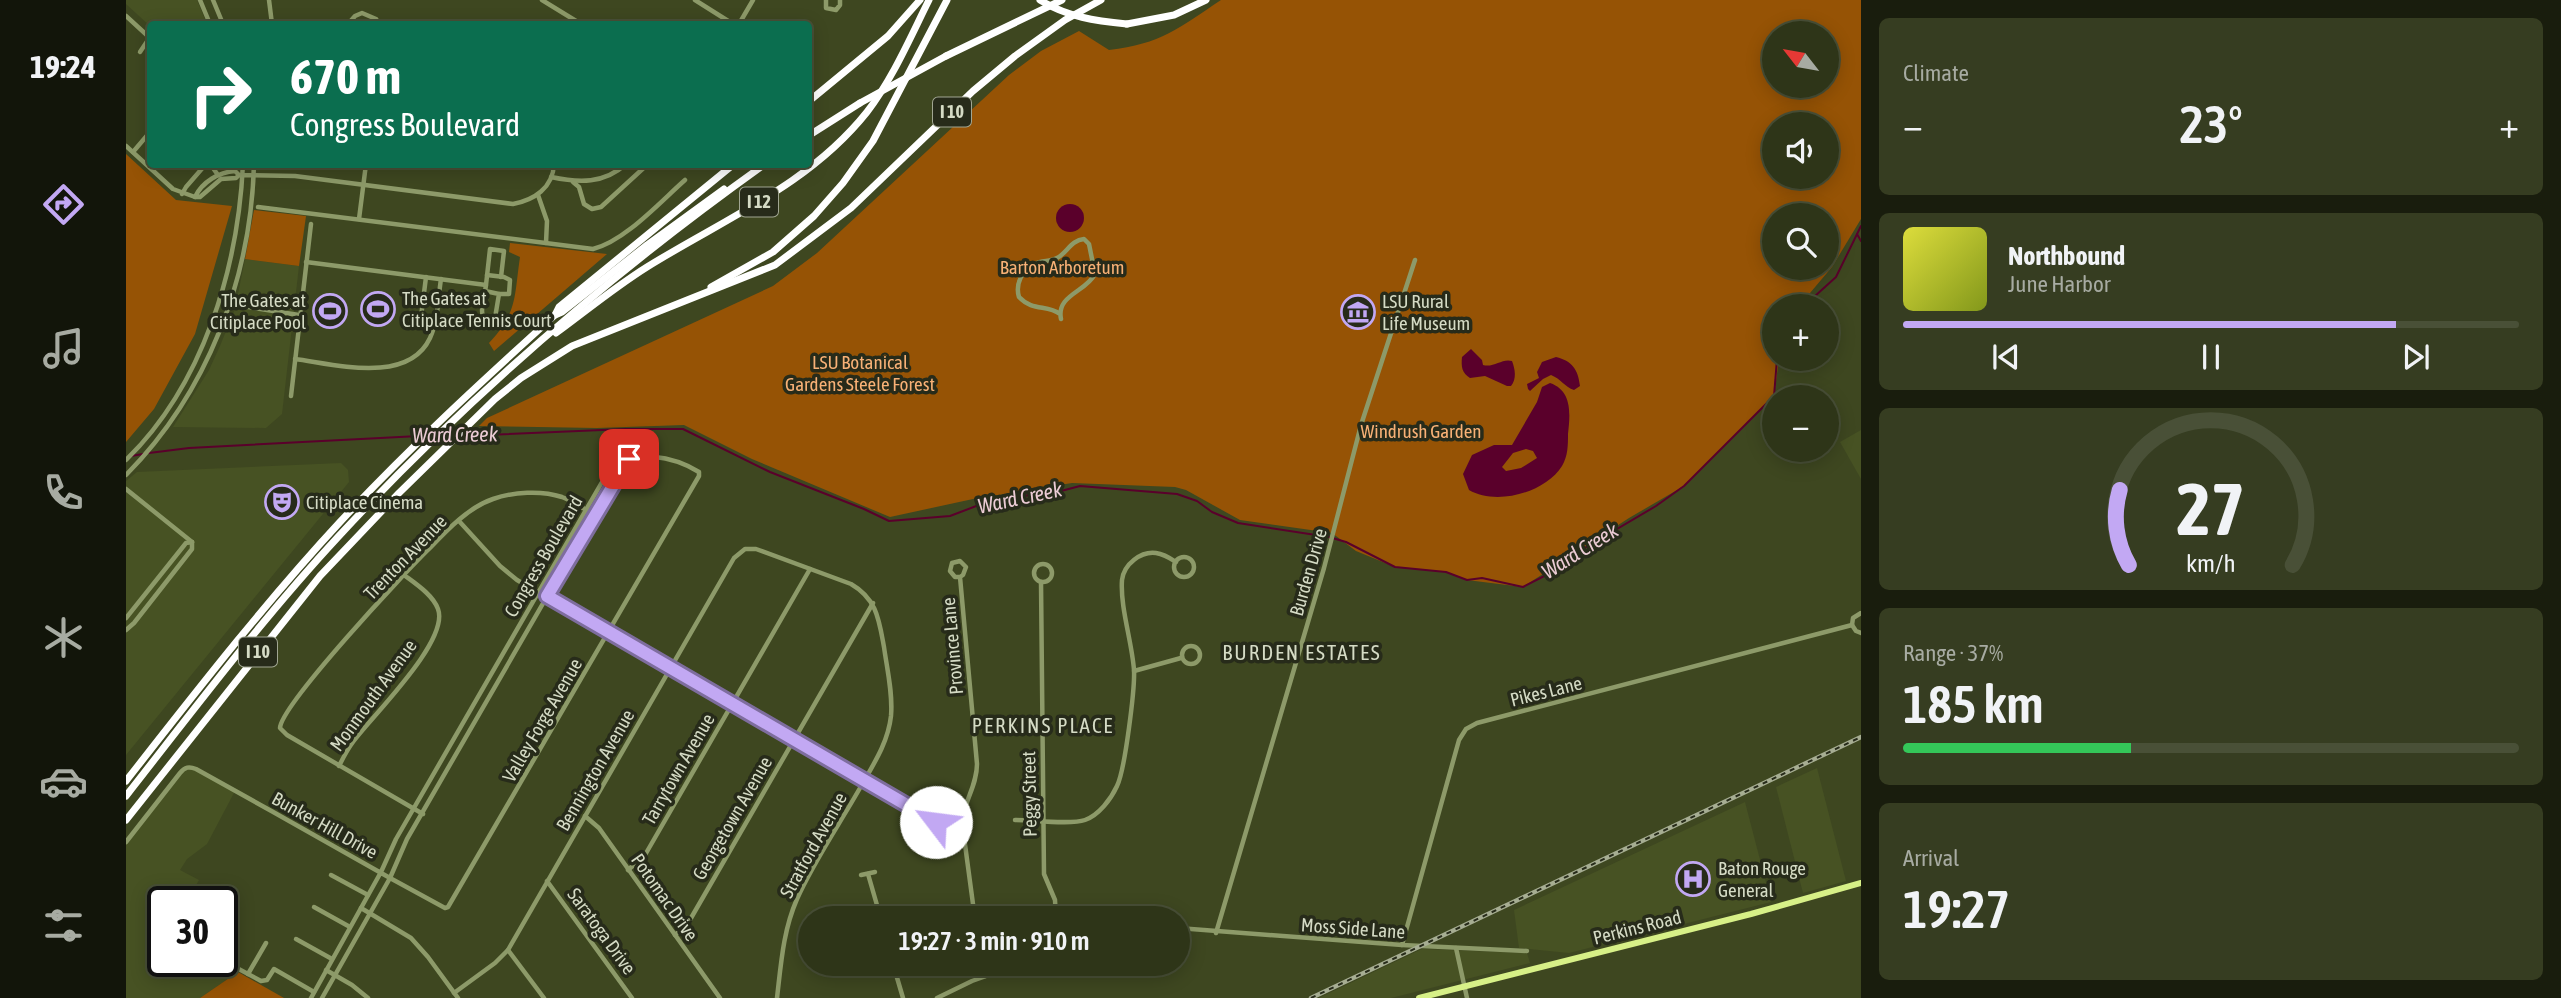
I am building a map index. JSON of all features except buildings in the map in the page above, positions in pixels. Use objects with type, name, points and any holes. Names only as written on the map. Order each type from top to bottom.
[{"type":"highway","points":[[812,99],[888,36],[920,0]]},
{"type":"highway","name":"I 12","points":[[812,166],[829,154],[868,111],[893,73],[929,0]]},
{"type":"highway","points":[[683,303],[773,252],[814,216],[843,183],[873,141],[947,0]]},
{"type":"highway","points":[[1040,0],[1080,18],[1127,24],[1174,15],[1206,0]]},
{"type":"highway","points":[[812,133],[860,103],[946,56],[1062,0]]},
{"type":"highway","name":"I 10","points":[[126,820],[312,585],[400,492],[508,388],[572,346],[775,265],[851,208],[973,91],[1031,43],[1101,0]]},
{"type":"highway","points":[[555,315],[559,307],[729,168]]},
{"type":"highway","name":"I 10","points":[[126,796],[263,622],[337,538],[474,398],[601,289],[760,168]]},
{"type":"highway","name":"I 12","points":[[532,348],[615,288],[780,190],[810,168]]},
{"type":"highway","points":[[126,781],[270,602],[338,524],[446,414],[555,315],[723,190],[743,180]]},
{"type":"main road","name":"Perkins Road","points":[[1419,998],[1746,916],[1861,883]]},
{"type":"street","points":[[200,0],[209,21]]},
{"type":"street","points":[[213,0],[222,21]]},
{"type":"street","points":[[269,0],[272,21]]},
{"type":"street","points":[[542,0],[576,21]]},
{"type":"street","points":[[695,0],[728,21]]},
{"type":"street","points":[[741,21],[753,0]]},
{"type":"street","points":[[825,0],[826,8],[830,11],[841,5],[841,0]]},
{"type":"street","points":[[351,21],[362,13],[377,21]]},
{"type":"street","points":[[126,16],[147,34]]},
{"type":"street","points":[[140,52],[147,42]]},
{"type":"street","points":[[133,152],[147,136]]},
{"type":"street","points":[[126,146],[147,165]]},
{"type":"street","points":[[150,168],[173,190],[195,197],[197,192],[220,177],[235,171],[241,175],[295,176],[513,204],[538,195],[551,177],[553,168]]},
{"type":"street","points":[[183,194],[204,168]]},
{"type":"street","points":[[212,168],[220,177]]},
{"type":"street","points":[[126,460],[168,409],[198,355],[220,298],[236,235],[242,168]]},
{"type":"street","points":[[126,475],[165,432],[197,382],[229,304],[240,269],[250,220],[254,168]]},
{"type":"street","points":[[359,219],[365,168]]},
{"type":"street","points":[[551,177],[573,182],[605,178],[622,168]]},
{"type":"street","points":[[573,182],[579,187],[584,204],[592,209],[601,207],[644,168]]},
{"type":"street","points":[[258,206],[593,249],[618,238],[685,180]]},
{"type":"street","points":[[538,195],[547,221],[545,243]]},
{"type":"street","points":[[291,396],[312,224]]},
{"type":"street","points":[[1084,239],[1089,244],[1095,275],[1088,285],[1072,293],[1061,317],[1055,310],[1027,304],[1019,297],[1018,284],[1031,266],[1056,259],[1078,240],[1084,239]]},
{"type":"street","points":[[499,293],[495,318],[484,319],[482,315],[490,249],[504,251],[501,277]]},
{"type":"street","name":"Burden Drive","points":[[1216,933],[1331,547],[1370,396],[1415,260]]},
{"type":"street","points":[[306,262],[441,279],[509,294],[510,281],[487,275]]},
{"type":"street","points":[[426,277],[421,317],[435,319]]},
{"type":"street","points":[[295,359],[371,368],[391,367],[420,351],[429,339],[441,279]]},
{"type":"street","points":[[220,298],[231,297],[300,308]]},
{"type":"street","points":[[220,298],[229,304],[300,315]]},
{"type":"street","name":"Valley Forge Avenue","points":[[448,907],[699,472],[673,459],[629,459]]},
{"type":"street","name":"Congress Boulevard","points":[[311,998],[414,809],[604,478],[615,464],[629,459]]},
{"type":"street","name":"Congress Boulevard","points":[[323,998],[390,878],[407,839],[629,459]]},
{"type":"street","points":[[604,478],[613,483]]},
{"type":"street","points":[[126,489],[192,542]]},
{"type":"street","name":"Trenton Avenue","points":[[339,766],[287,736],[280,728],[282,718],[290,705],[404,575],[459,521],[490,500],[509,495],[562,497],[595,515]]},
{"type":"street","points":[[459,521],[508,573],[936,822]]},
{"type":"street","points":[[131,626],[126,619],[186,543],[192,542]]},
{"type":"street","points":[[126,630],[192,549],[192,542]]},
{"type":"street","name":"Bennington Avenue","points":[[454,993],[508,950],[734,558],[745,549],[756,549],[810,569]]},
{"type":"street","points":[[1015,820],[1085,820],[1104,807],[1118,784],[1128,732],[1134,671],[1122,579],[1127,565],[1140,556],[1155,552],[1176,562]]},
{"type":"street","points":[[1182,557],[1191,559],[1194,568],[1188,576],[1179,575],[1174,568],[1176,562],[1182,557]]},
{"type":"street","points":[[1042,564],[1050,568],[1051,576],[1041,582],[1034,573],[1042,564]]},
{"type":"street","points":[[810,569],[851,584],[873,603]]},
{"type":"street","name":"Tarrytown Avenue","points":[[628,870],[645,855],[810,569]]},
{"type":"street","name":"Monmouth Avenue","points":[[339,766],[355,739],[411,674],[439,624],[438,608],[433,599],[404,575]]},
{"type":"street","name":"Province Lane","points":[[960,577],[977,764],[977,776],[963,809],[962,822],[973,906]]},
{"type":"street","points":[[156,579],[163,584]]},
{"type":"street","name":"Peggy Street","points":[[1041,582],[1044,874],[1055,906]]},
{"type":"street","name":"Georgetown Avenue","points":[[675,935],[687,925],[873,603]]},
{"type":"street","name":"Stratford Avenue","points":[[777,998],[783,945],[796,901],[884,745],[891,717],[891,693],[880,621],[873,603]]},
{"type":"street","points":[[1861,613],[1853,618],[1852,625],[1861,633]]},
{"type":"street","name":"Pikes Lane","points":[[1402,945],[1459,740],[1466,729],[1478,723],[1852,625]]},
{"type":"street","points":[[1187,646],[1197,648],[1200,652],[1198,662],[1194,664],[1184,663],[1181,658],[1183,649],[1187,646]]},
{"type":"street","points":[[1134,671],[1181,658]]},
{"type":"street","points":[[497,664],[506,669]]},
{"type":"street","points":[[455,737],[464,741]]},
{"type":"street","points":[[339,766],[423,814]]},
{"type":"street","name":"Bunker Hill Drive","points":[[126,842],[180,773],[188,767],[445,908],[448,907]]},
{"type":"street","name":"Potomac Drive","points":[[585,816],[599,828],[720,998]]},
{"type":"street","points":[[861,875],[875,872]]},
{"type":"street","points":[[868,874],[877,906]]},
{"type":"street","points":[[331,875],[368,895]]},
{"type":"street","name":"Saratoga Drive","points":[[547,881],[632,998]]},
{"type":"street","points":[[314,907],[350,927]]},
{"type":"street","points":[[361,908],[404,933],[417,944],[458,998]]},
{"type":"street","name":"Moss Side Lane","points":[[1190,930],[1527,951]]},
{"type":"street","points":[[296,939],[332,959]]},
{"type":"street","points":[[248,974],[265,943]]},
{"type":"street","points":[[1456,948],[1467,998]]},
{"type":"street","points":[[508,950],[544,998]]},
{"type":"street","points":[[238,969],[263,982],[274,969],[314,992]]},
{"type":"street","points":[[326,970],[368,998]]},
{"type":"street","points":[[897,976],[903,998]]},
{"type":"street","points":[[937,998],[985,976]]},
{"type":"shaded area","points":[[126,0],[197,0],[206,21],[147,21],[147,23],[126,4]]},
{"type":"shaded area","points":[[1070,204],[1080,208],[1084,218],[1080,228],[1070,232],[1060,228],[1056,218],[1060,208]]},
{"type":"shaded area","points":[[245,259],[299,266],[282,414],[266,428],[173,427],[209,370],[220,346],[235,309]]},
{"type":"shaded area","points":[[1471,349],[1482,360],[1483,365],[1512,361],[1515,374],[1511,386],[1485,376],[1467,376],[1462,357]]},
{"type":"shaded area","points":[[1556,357],[1573,367],[1580,386],[1574,390],[1551,375],[1530,391],[1527,384],[1539,378],[1537,372],[1542,362]]},
{"type":"shaded area","points":[[1550,383],[1557,387],[1563,392],[1568,404],[1568,446],[1562,466],[1544,483],[1519,494],[1493,497],[1469,490],[1463,474],[1472,455],[1494,445],[1512,445],[1537,402],[1542,387]],"holes":[[[1526,449],[1533,451],[1537,458],[1521,468],[1506,471],[1502,467],[1513,453]]]},
{"type":"shaded area","points":[[1861,430],[1861,479],[1840,442]]},
{"type":"shaded area","points":[[341,463],[348,470],[349,482],[126,755],[126,481],[137,472]]},
{"type":"shaded area","points":[[192,767],[235,791],[207,844],[187,859],[180,870],[199,880],[196,886],[147,886],[147,977],[231,977],[200,998],[126,998],[126,842],[184,769]]},
{"type":"shaded area","points":[[1817,768],[1846,881],[1803,893],[1776,787]]},
{"type":"shaded area","points":[[1745,802],[1771,902],[1569,953],[1519,948],[1514,910]]},
{"type":"shaded area","points":[[1422,949],[1527,953],[1530,963],[1391,998],[1319,998]]},
{"type":"green space","points":[[1221,0],[1861,0],[1861,219],[1839,255],[1839,203],[1762,203],[1762,280],[1821,280],[1809,294],[1762,294],[1762,371],[1777,371],[1775,385],[1762,385],[1762,408],[1684,486],[1629,518],[1523,587],[1467,580],[1446,572],[1395,567],[1356,551],[1332,533],[1240,520],[1186,490],[1175,487],[1072,483],[973,499],[890,517],[752,459],[684,425],[597,428],[479,426],[487,418],[773,286],[817,253],[1009,75],[1041,51],[1079,31],[1109,50],[1143,44],[1181,27]]},
{"type":"green space","points":[[126,154],[176,200],[232,206],[195,334],[154,409],[126,442]]},
{"type":"green space","points":[[254,210],[306,216],[299,266],[245,259]]},
{"type":"green space","points":[[510,243],[607,254],[494,351],[489,343],[510,313],[515,294],[520,257],[509,252]]},
{"type":"green space","points":[[238,972],[284,998],[200,998],[231,977],[238,977]]},
{"type":"waterway","name":"Ward Creek","points":[[1817,294],[1836,277],[1861,226]]},
{"type":"waterway","name":"Ward Creek","points":[[1857,234],[1861,241]]},
{"type":"waterway","name":"Ward Creek","points":[[463,436],[683,429],[770,472],[889,521],[950,516],[992,500],[1080,486],[1177,494],[1197,501],[1212,512],[1238,523],[1346,542],[1395,567],[1446,572],[1467,580],[1482,578],[1523,587],[1560,568],[1578,552],[1656,506],[1684,486],[1774,396],[1776,371]]},
{"type":"waterway","name":"Ward Creek","points":[[149,453],[189,448],[419,436]]},
{"type":"waterway","name":"Ward Creek","points":[[442,436],[454,436]]},
{"type":"waterway","name":"Ward Creek","points":[[131,456],[143,454]]},
{"type":"railway","points":[[1311,998],[1861,737]]},
{"type":"place","name":"The Gates at Citiplace Tennis Court","points":[[378,309]]},
{"type":"place","name":"The Gates at Citiplace Pool","points":[[330,311]]},
{"type":"place","name":"LSU Rural Life Museum","points":[[1358,312]]},
{"type":"place","name":"Citiplace Cinema","points":[[282,502]]},
{"type":"place","name":"Baton Rouge General","points":[[1693,879]]},
{"type":"district","name":"BURDEN ESTATES","points":[[1302,653]]},
{"type":"district","name":"PERKINS PLACE","points":[[1043,726]]},
{"type":"route","points":[[629,459],[547,596],[936,822]]},
{"type":"park label","name":"Barton Arboretum","points":[[1062,267]]},
{"type":"park label","name":"LSU Botanical Gardens Steele Forest","points":[[860,373]]},
{"type":"park label","name":"Windrush Garden","points":[[1421,431]]}]
